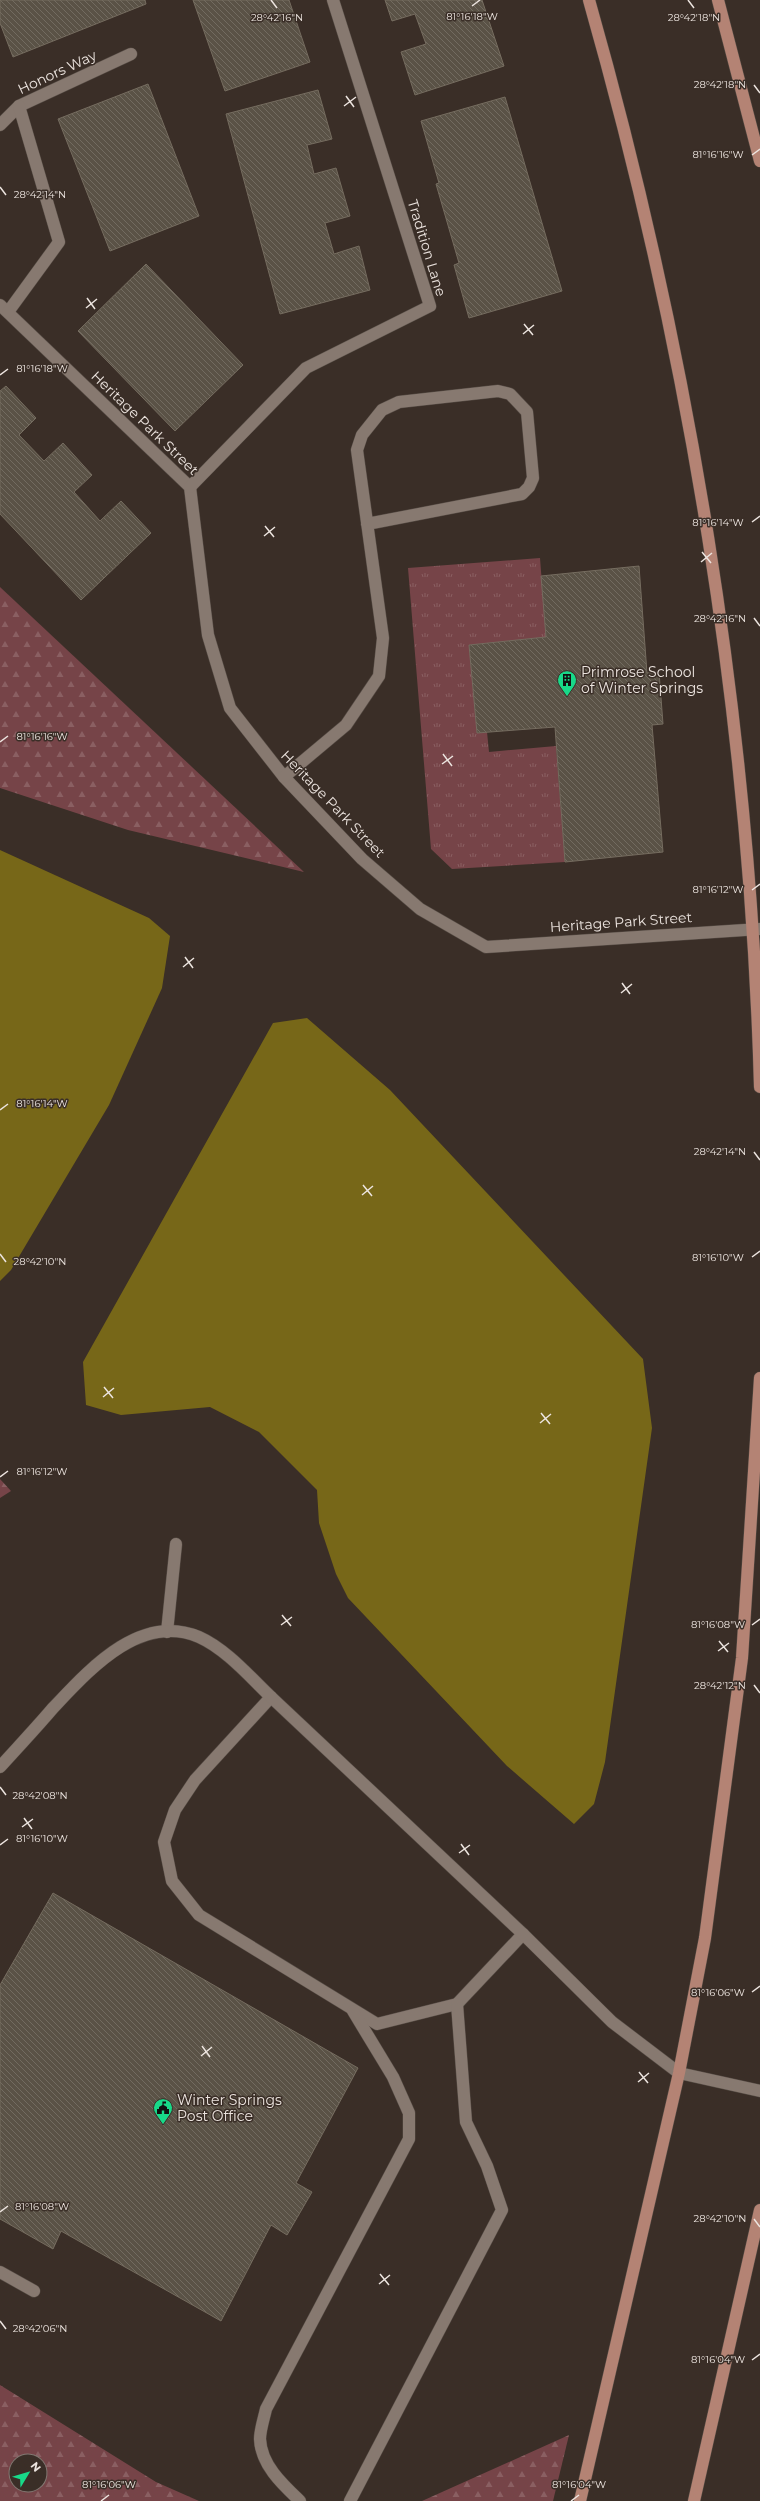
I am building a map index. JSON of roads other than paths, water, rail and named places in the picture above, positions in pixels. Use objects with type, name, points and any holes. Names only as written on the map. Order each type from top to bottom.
[{"type":"main road","points":[[589,0],[623,121],[657,266],[685,404],[727,677],[742,799],[756,929],[760,1087]]},
{"type":"main road","points":[[718,0],[760,161]]},
{"type":"main road","points":[[580,2501],[679,2073],[705,1938],[742,1658],[760,1378]]},
{"type":"main road","points":[[694,2501],[760,2210]]},
{"type":"street","name":"Tradition Lane","points":[[190,487],[306,368],[430,306],[333,0]]},
{"type":"street","name":"Honors Way","points":[[0,125],[19,106],[131,54]]},
{"type":"street","points":[[4,308],[59,242],[19,106]]},
{"type":"street","name":"Heritage Park Street","points":[[4,308],[190,487],[208,635],[230,708],[284,777],[362,859],[420,909],[486,947],[756,929]]},
{"type":"street","points":[[284,777],[346,725],[379,676],[383,638],[367,524],[357,450],[362,435],[382,410],[399,402],[498,392],[510,394],[527,412],[533,478],[529,487],[522,494],[367,524]]},
{"type":"street","points":[[168,1632],[176,1544]]},
{"type":"street","points":[[0,1767],[86,1672],[109,1654],[133,1639],[156,1632],[181,1632],[204,1640],[234,1662],[272,1697],[523,1934],[612,2022],[679,2073],[760,2091]]},
{"type":"street","points":[[272,1697],[195,1780],[175,1810],[164,1842],[172,1881],[199,1915],[377,2024],[457,2004],[523,1934]]},
{"type":"street","points":[[350,2501],[502,2210],[487,2166],[466,2122],[457,2004]]},
{"type":"street","points":[[300,2501],[281,2483],[269,2466],[260,2440],[266,2409],[409,2139],[409,2113],[393,2077],[352,2008]]},
{"type":"street","points":[[0,2272],[34,2291]]},
{"type":"place","name":"Primrose School of Winter Springs","points":[[567,697]]},
{"type":"place","name":"Winter Springs Post Office","points":[[163,2125]]}]
